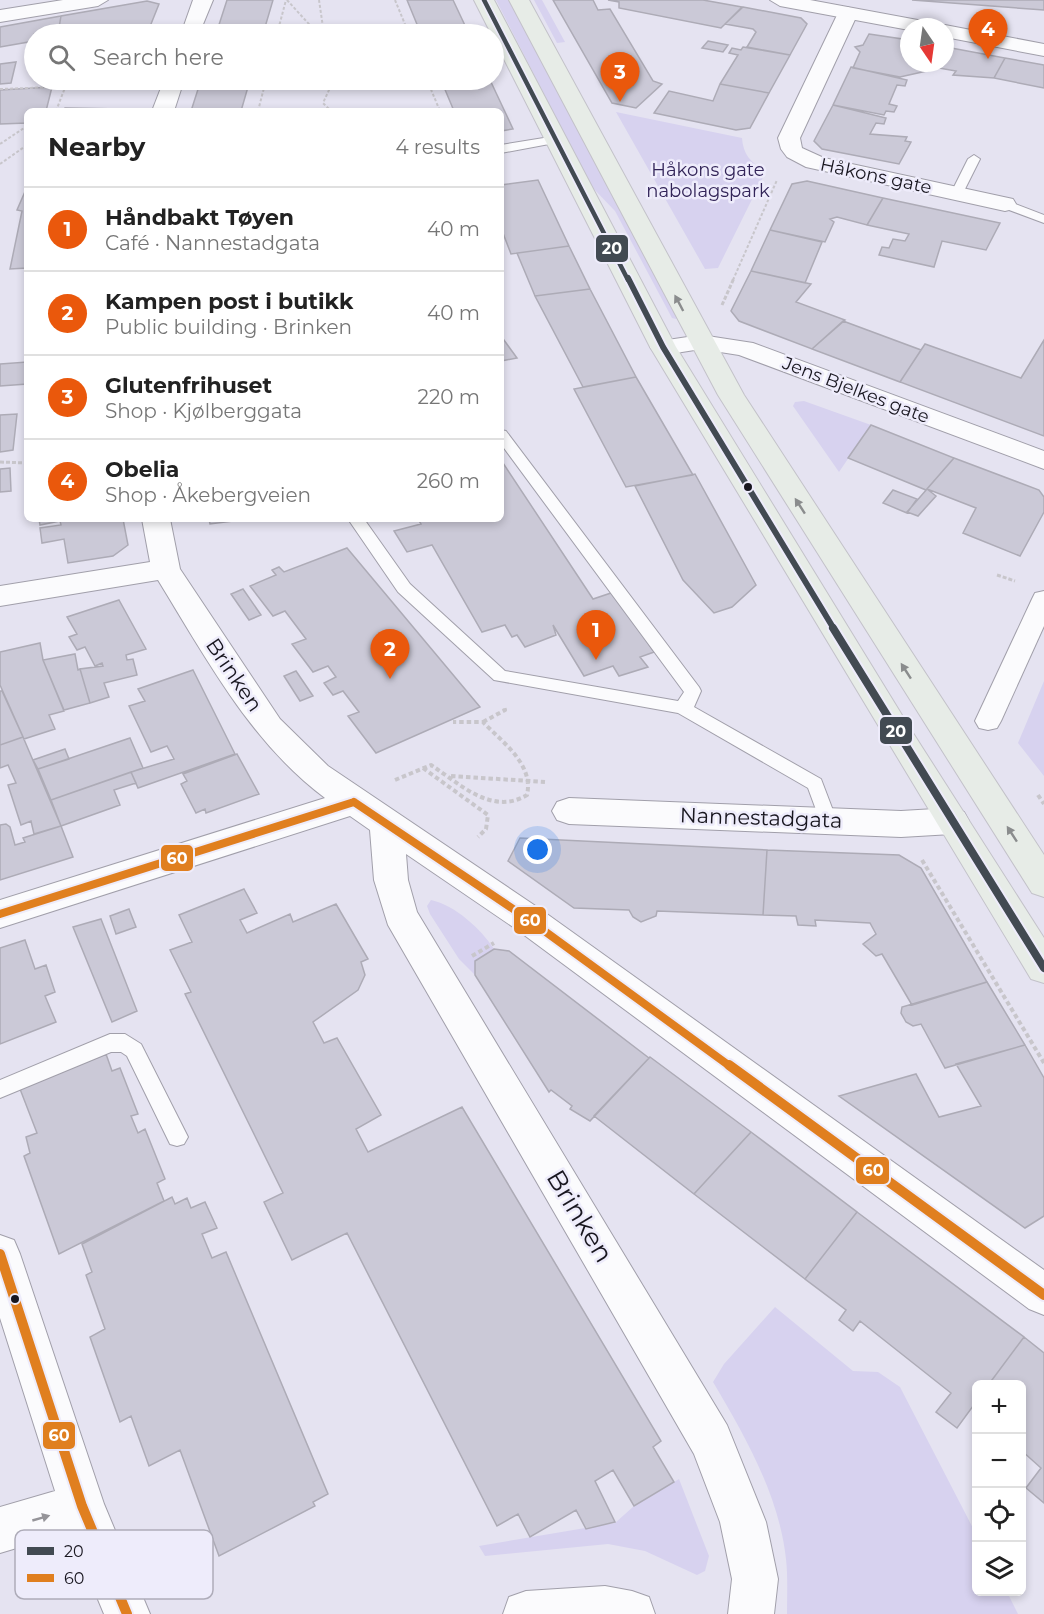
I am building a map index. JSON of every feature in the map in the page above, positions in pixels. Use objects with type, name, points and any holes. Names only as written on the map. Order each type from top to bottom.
[{"type":"main road","points":[[484,0],[496,24]]},
{"type":"main road","points":[[519,0],[701,342],[783,480],[1044,883]]},
{"type":"main road","points":[[504,39],[663,347],[1044,968]]},
{"type":"street","points":[[0,16],[98,0]]},
{"type":"street","points":[[194,24],[202,0]]},
{"type":"street","points":[[780,0],[900,23]]},
{"type":"street","points":[[791,149],[789,138],[848,13]]},
{"type":"street","points":[[954,33],[1044,50]]},
{"type":"street","points":[[164,108],[170,90]]},
{"type":"street","name":"Håkons gate","points":[[791,149],[799,156],[819,164],[1005,204]]},
{"type":"street","name":"Jens Bjelkes gate","points":[[663,347],[701,342],[744,348],[1044,461]]},
{"type":"street","name":"Brinken","points":[[157,522],[166,569],[269,727],[317,775],[386,825],[528,919],[1044,1295]]},
{"type":"street","points":[[0,596],[166,569]]},
{"type":"street","points":[[988,721],[1044,599]]},
{"type":"street","points":[[0,914],[354,802]]},
{"type":"street","name":"Nannestadgata","points":[[569,811],[901,824],[952,821]]},
{"type":"street","name":"Brinken","points":[[386,825],[391,880],[400,915],[711,1441],[743,1522],[755,1579],[751,1614]]},
{"type":"street","points":[[0,1254],[82,1506],[92,1530]]},
{"type":"street","points":[[0,1530],[82,1506]]},
{"type":"street","points":[[121,1599],[127,1614]]},
{"type":"street","points":[[526,1614],[585,1609],[623,1611],[632,1614]]},
{"type":"lane","points":[[504,149],[556,140]]},
{"type":"lane","points":[[957,193],[974,159]]},
{"type":"lane","points":[[1005,204],[1044,218]]},
{"type":"lane","points":[[504,438],[693,692],[691,699],[682,708]]},
{"type":"lane","points":[[358,522],[404,588],[500,676],[682,708],[815,784],[828,821]]},
{"type":"lane","points":[[0,1089],[110,1043],[125,1043],[134,1050],[177,1137]]},
{"type":"path","points":[[280,24],[287,0]]},
{"type":"path","points":[[287,0],[309,24]]},
{"type":"path","points":[[319,0],[323,24]]},
{"type":"path","points":[[395,0],[405,24]]},
{"type":"path","points":[[0,89],[24,88]]},
{"type":"path","points":[[57,108],[64,90]]},
{"type":"path","points":[[259,108],[263,90]]},
{"type":"path","points":[[329,90],[323,101],[329,108]]},
{"type":"path","points":[[431,90],[439,108]]},
{"type":"path","points":[[0,144],[24,128]]},
{"type":"path","points":[[0,164],[24,147]]},
{"type":"path","points":[[720,310],[791,149]]},
{"type":"path","points":[[0,462],[24,463]]},
{"type":"path","points":[[391,782],[431,765],[484,798],[505,804],[514,803],[527,795],[530,781],[523,767],[483,722],[453,722]]},
{"type":"path","points":[[422,767],[488,815],[486,829],[473,841]]},
{"type":"path","points":[[449,776],[530,781]]},
{"type":"path","points":[[918,853],[1044,1063]]},
{"type":"path","points":[[467,959],[492,945]]},
{"type":"green space","points":[[496,0],[511,0],[608,188],[678,317],[676,319],[672,318],[615,211],[591,186]]},
{"type":"green space","points":[[534,0],[542,0],[565,42],[557,43]]},
{"type":"green space","name":"Håkons gate nabolagspark","points":[[616,112],[742,138],[749,158],[766,171],[718,268],[705,269]]},
{"type":"green space","points":[[804,401],[871,425],[839,472],[793,406],[795,402]]},
{"type":"green space","points":[[1044,681],[1044,776],[1018,743]]},
{"type":"green space","points":[[431,900],[449,907],[467,919],[494,949],[475,961],[475,975],[459,959],[430,914],[427,906]]},
{"type":"green space","points":[[775,1307],[853,1371],[878,1372],[900,1387],[972,1526],[972,1596],[1009,1596],[1018,1614],[787,1614],[786,1559],[776,1512],[759,1467],[713,1382],[724,1364]]},
{"type":"green space","points":[[679,1479],[709,1556],[705,1571],[697,1575],[645,1551],[608,1544],[485,1556],[479,1546],[615,1523],[634,1506]]},
{"type":"building","points":[[227,0],[273,0],[266,24],[219,24]]},
{"type":"building","points":[[407,0],[453,0],[464,24],[417,24]]},
{"type":"building","points":[[553,0],[593,0],[598,10],[610,9],[653,81],[662,84],[636,108],[612,103]]},
{"type":"building","points":[[608,0],[703,0],[742,7],[721,28],[619,8],[619,2]]},
{"type":"building","points":[[912,0],[1044,0],[1044,10]]},
{"type":"building","points":[[147,1],[159,4],[151,24],[60,24],[61,16]]},
{"type":"building","points":[[743,7],[801,18],[807,24],[790,55],[747,47],[756,32],[753,29],[725,24]]},
{"type":"building","points":[[61,16],[60,24],[24,24],[24,43],[0,47],[0,27]]},
{"type":"building","points":[[869,34],[900,39],[900,72],[922,72],[900,77],[853,68],[860,52],[855,47],[863,45]]},
{"type":"building","points":[[708,41],[728,45],[723,52],[702,48]]},
{"type":"building","points":[[743,47],[790,55],[769,93],[720,84],[738,55],[729,53],[732,48],[741,50]]},
{"type":"building","points":[[954,48],[1005,58],[994,78],[953,75],[956,71],[954,71]]},
{"type":"building","points":[[1005,58],[1044,65],[1044,88],[994,78]]},
{"type":"building","points":[[16,62],[11,83],[0,84],[0,64]]},
{"type":"building","points":[[851,67],[907,80],[905,86],[897,85],[889,104],[897,106],[894,112],[886,111],[884,115],[833,105]]},
{"type":"building","points":[[720,84],[769,93],[750,128],[736,130],[654,113],[669,91],[713,101]]},
{"type":"building","points":[[0,90],[51,90],[47,108],[24,108],[24,123],[0,124]]},
{"type":"building","points":[[198,90],[247,90],[242,108],[192,108]]},
{"type":"building","points":[[445,90],[495,90],[503,108],[453,108]]},
{"type":"building","points":[[833,105],[886,118],[884,124],[876,123],[870,134],[907,137],[905,141],[911,142],[899,164],[822,149],[814,141]]},
{"type":"building","points":[[504,110],[513,129],[504,130]]},
{"type":"building","points":[[538,180],[569,246],[511,254],[504,236],[504,185]]},
{"type":"building","points":[[807,181],[883,198],[867,225],[837,217],[830,219],[834,222],[825,242],[770,230],[792,184]]},
{"type":"building","points":[[24,194],[24,268],[10,269],[22,211],[17,210]]},
{"type":"building","points":[[883,198],[1000,223],[986,250],[942,241],[934,267],[879,255],[882,247],[889,248],[893,239],[905,241],[909,234],[867,225]]},
{"type":"building","points":[[770,230],[822,242],[805,283],[751,271]]},
{"type":"building","points":[[569,246],[590,289],[535,296],[517,253]]},
{"type":"building","points":[[751,271],[811,284],[796,302],[845,320],[812,349],[739,321],[731,311]]},
{"type":"building","points":[[590,289],[636,377],[583,387],[535,296]]},
{"type":"building","points":[[843,321],[921,350],[900,382],[812,349]]},
{"type":"building","points":[[504,340],[517,358],[504,360]]},
{"type":"building","points":[[1044,340],[1044,436],[900,382],[925,344],[1021,378]]},
{"type":"building","points":[[24,362],[24,384],[0,386],[0,364]]},
{"type":"building","points":[[636,377],[693,475],[626,487],[574,389]]},
{"type":"building","points":[[17,414],[13,450],[0,452],[0,415]]},
{"type":"building","points":[[871,425],[954,458],[926,490],[848,458]]},
{"type":"building","points":[[954,458],[1039,490],[1044,497],[1044,512],[1020,556],[963,533],[976,508],[927,489]]},
{"type":"building","points":[[504,465],[593,599],[614,592],[654,652],[640,657],[648,667],[619,676],[613,666],[584,676],[553,625],[556,635],[525,647],[517,635],[512,637],[505,625],[482,632],[432,545],[407,552],[394,531],[421,524],[420,522],[504,522]]},
{"type":"building","points":[[10,468],[11,491],[0,492],[0,469]]},
{"type":"building","points":[[695,474],[756,585],[732,607],[714,613],[683,580],[635,486]]},
{"type":"building","points":[[927,489],[936,496],[918,516],[907,512]]},
{"type":"building","points":[[893,490],[917,499],[907,513],[883,503]]},
{"type":"building","points":[[40,522],[55,522],[40,525]]},
{"type":"building","points":[[60,522],[124,522],[128,545],[113,556],[68,563],[64,539],[42,543],[40,528],[61,525]]},
{"type":"building","points":[[347,548],[480,707],[376,753],[348,716],[359,712],[343,691],[333,695],[324,683],[336,677],[328,666],[313,672],[292,644],[306,639],[285,611],[273,616],[250,586],[276,575],[272,570],[279,567],[284,572]]},
{"type":"building","points":[[243,589],[261,615],[249,620],[231,594]]},
{"type":"building","points":[[119,600],[146,649],[126,655],[127,660],[133,659],[137,675],[104,683],[109,697],[90,703],[80,669],[103,666],[102,663],[95,666],[85,647],[77,650],[69,637],[77,634],[67,617]]},
{"type":"building","points":[[40,643],[43,660],[64,711],[49,715],[55,729],[24,739],[0,685],[0,652]]},
{"type":"building","points":[[75,654],[78,670],[80,669],[90,703],[64,710],[43,660]]},
{"type":"building","points":[[193,670],[235,754],[138,788],[131,772],[174,759],[167,746],[151,752],[129,706],[145,701],[138,689]]},
{"type":"building","points":[[296,671],[313,696],[300,701],[284,676]]},
{"type":"building","points":[[0,691],[23,737],[0,745]]},
{"type":"building","points":[[23,737],[61,826],[34,834],[31,821],[21,825],[8,785],[16,783],[8,765],[0,768],[0,745]]},
{"type":"building","points":[[130,738],[143,768],[51,800],[38,769]]},
{"type":"building","points":[[65,749],[69,759],[38,769],[33,760]]},
{"type":"building","points":[[237,754],[259,794],[206,813],[205,809],[196,813],[181,784],[187,781],[183,774]]},
{"type":"building","points":[[131,772],[136,783],[114,790],[120,805],[61,826],[51,800]]},
{"type":"building","points":[[6,824],[10,827],[15,845],[25,842],[23,838],[61,826],[73,857],[0,880],[0,825]]},
{"type":"building","points":[[520,838],[767,850],[763,915],[657,911],[656,916],[641,922],[633,917],[629,910],[574,908],[508,861]]},
{"type":"building","points":[[767,850],[899,855],[921,868],[987,982],[912,1005],[882,954],[876,956],[863,944],[876,934],[870,923],[815,920],[816,926],[798,925],[796,916],[763,915]]},
{"type":"building","points":[[244,889],[257,913],[240,920],[247,933],[290,914],[293,922],[336,904],[368,959],[361,962],[365,975],[358,990],[313,1022],[324,1043],[337,1038],[381,1115],[356,1129],[368,1152],[462,1107],[661,1441],[653,1447],[674,1482],[634,1506],[613,1470],[595,1481],[615,1522],[586,1529],[576,1510],[530,1537],[518,1514],[497,1526],[347,1233],[292,1260],[264,1202],[283,1193],[185,994],[191,992],[170,950],[192,942],[179,915]]},
{"type":"building","points":[[129,909],[136,927],[116,934],[110,916]]},
{"type":"building","points":[[101,919],[137,1011],[112,1022],[73,927]]},
{"type":"building","points":[[25,940],[35,969],[46,965],[55,992],[45,996],[56,1022],[0,1044],[0,948]]},
{"type":"building","points":[[494,949],[509,951],[649,1058],[590,1121],[570,1109],[572,1106],[551,1090],[549,1092],[475,975],[475,961]]},
{"type":"building","points":[[987,982],[1025,1045],[945,1068],[921,1024],[913,1026],[906,1022],[901,1013],[902,1007]]},
{"type":"building","points":[[1025,1045],[1044,1078],[1044,1216],[1025,1228],[839,1096],[916,1074],[939,1117],[981,1106],[956,1064]]},
{"type":"building","points":[[106,1054],[112,1071],[120,1068],[138,1114],[131,1116],[138,1133],[145,1129],[165,1179],[157,1183],[164,1201],[59,1254],[24,1156],[30,1153],[26,1137],[37,1133],[20,1089]]},
{"type":"building","points":[[650,1057],[751,1132],[694,1194],[594,1116]]},
{"type":"building","points":[[751,1132],[857,1212],[805,1279],[694,1194]]},
{"type":"building","points":[[172,1197],[175,1204],[187,1198],[191,1208],[205,1202],[217,1228],[202,1234],[212,1258],[226,1252],[328,1494],[313,1502],[315,1506],[219,1556],[213,1540],[213,1530],[209,1530],[180,1450],[149,1466],[131,1416],[120,1422],[90,1337],[105,1329],[86,1275],[92,1272],[82,1244]]},
{"type":"building","points":[[857,1212],[1024,1337],[992,1380],[972,1380],[972,1407],[957,1428],[936,1412],[951,1393],[860,1321],[853,1331],[839,1320],[846,1310],[805,1279]]},
{"type":"building","points":[[1024,1337],[1044,1353],[1044,1503],[1026,1488],[1041,1468],[1026,1455],[1026,1380],[992,1380]]},
{"type":"transit line","name":"20","points":[[484,0],[496,24]]},
{"type":"transit line","name":"20","points":[[504,39],[663,347],[902,741],[1044,968]]},
{"type":"transit line","name":"60","points":[[354,802],[528,919],[1044,1295]]},
{"type":"transit line","name":"60","points":[[0,914],[354,802]]},
{"type":"transit line","name":"60","points":[[0,1254],[82,1506],[92,1530]]},
{"type":"transit line","name":"60","points":[[121,1599],[127,1614]]},
{"type":"place","name":"Obelia","points":[[988,59]]},
{"type":"place","name":"Glutenfrihuset","points":[[620,102]]},
{"type":"place","name":"Håndbakt Tøyen","points":[[596,660]]},
{"type":"place","name":"Kampen post i butikk","points":[[390,679]]}]
